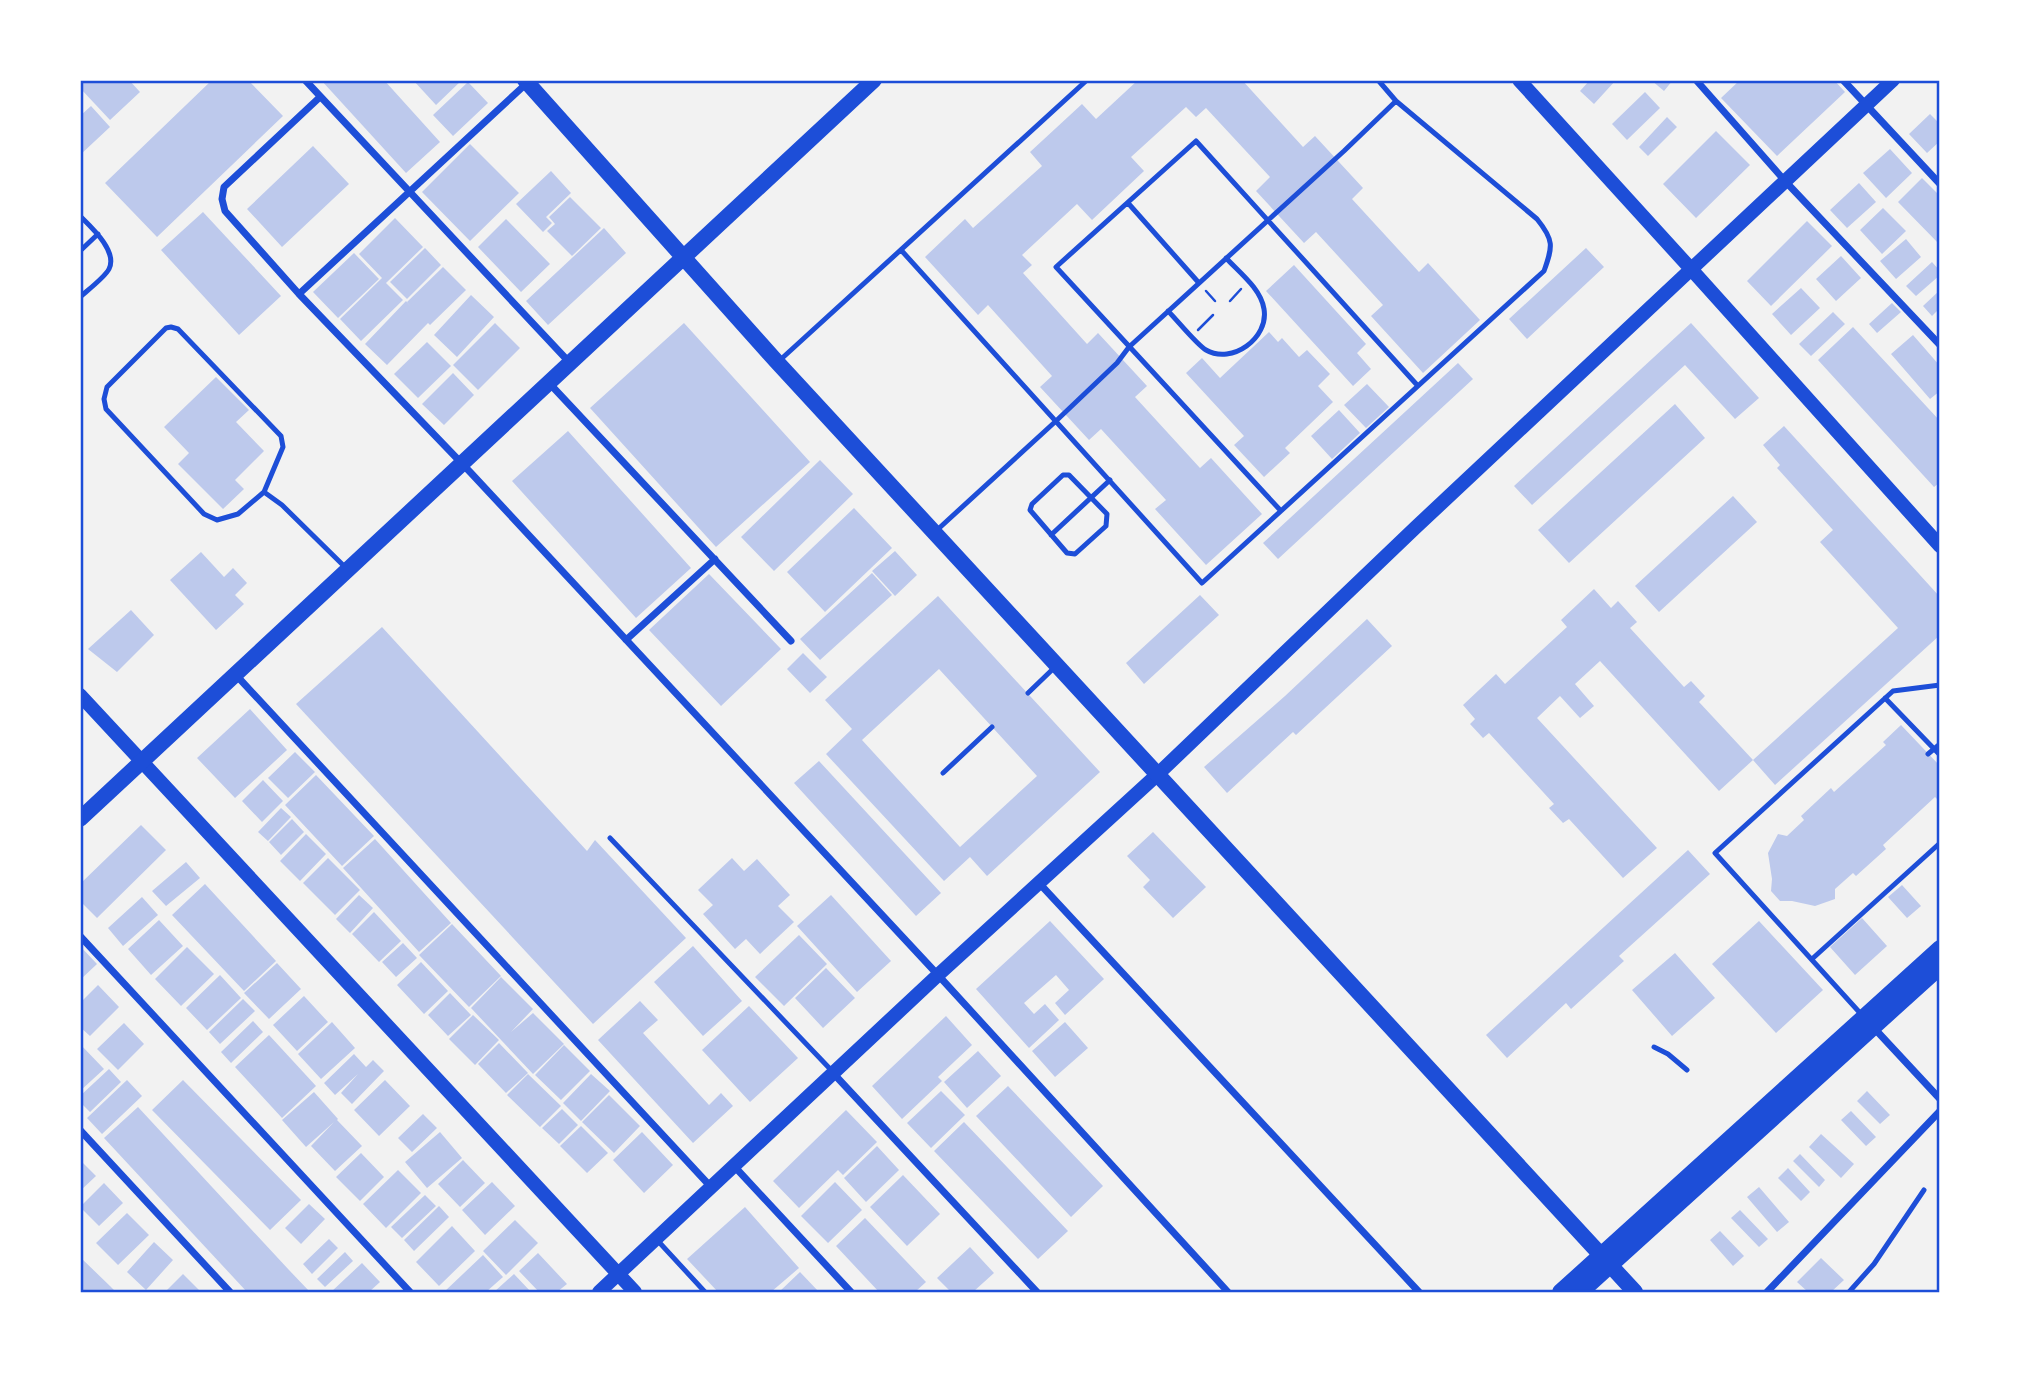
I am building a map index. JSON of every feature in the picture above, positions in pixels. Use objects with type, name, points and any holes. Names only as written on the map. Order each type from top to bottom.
[{"type":"main road","points":[[1519,80],[1940,546]]},
{"type":"main road","points":[[598,1293],[938,975],[1158,774],[1415,528],[1893,80]]},
{"type":"main road","points":[[526,81],[777,362],[1635,1293]]},
{"type":"main road","points":[[80,819],[348,570],[555,389],[571,364],[865,84]]},
{"type":"main road","points":[[80,695],[635,1293]]},
{"type":"main road","points":[[1560,1293],[1606,1260],[1868,1022],[1940,948]]},
{"type":"main road","points":[[1868,1022],[1940,967]]},
{"type":"main road","points":[[1581,1293],[1606,1260]]},
{"type":"street","points":[[305,80],[571,364]]},
{"type":"street","points":[[1696,80],[1785,181],[1940,345]]},
{"type":"street","points":[[1843,80],[1940,184]]},
{"type":"street","points":[[299,294],[526,81]]},
{"type":"street","points":[[320,97],[224,187],[222,199],[225,211],[299,294],[467,468],[938,975],[1228,1293]]},
{"type":"street","points":[[555,389],[791,641]]},
{"type":"street","points":[[626,640],[715,559]]},
{"type":"street","points":[[236,675],[711,1187]]},
{"type":"street","points":[[1039,883],[1419,1293]]},
{"type":"street","points":[[80,936],[411,1293]]},
{"type":"street","points":[[1868,1022],[1940,1099]]},
{"type":"street","points":[[833,1073],[1037,1293]]},
{"type":"street","points":[[1767,1293],[1940,1111]]},
{"type":"street","points":[[80,1130],[230,1293]]},
{"type":"street","points":[[734,1166],[851,1293]]},
{"type":"lane","points":[[777,362],[1087,80]]},
{"type":"lane","points":[[901,250],[1202,583],[1544,271],[1551,252],[1549,233],[1537,219],[1396,101],[1378,80]]},
{"type":"lane","points":[[934,532],[1056,421],[1117,363],[1129,347],[1396,101]]},
{"type":"lane","points":[[1281,511],[1056,267],[1196,141],[1418,386]]},
{"type":"lane","points":[[1128,203],[1199,283]]},
{"type":"lane","points":[[80,216],[106,245],[111,259],[109,269],[80,297]]},
{"type":"lane","points":[[80,251],[98,234]]},
{"type":"lane","points":[[1168,311],[1206,350],[1219,354],[1234,353],[1245,347],[1259,334],[1264,324],[1265,310],[1261,295],[1226,258]]},
{"type":"lane","points":[[166,328],[178,329],[281,436],[283,447],[264,492],[238,514],[217,520],[204,514],[106,409],[104,398],[107,387],[166,328]]},
{"type":"lane","points":[[1063,475],[1069,475],[1090,498],[1107,514],[1106,526],[1072,555],[1030,510],[1063,475]]},
{"type":"lane","points":[[1051,535],[1110,480]]},
{"type":"lane","points":[[264,492],[282,505],[348,570]]},
{"type":"lane","points":[[1028,693],[1057,665]]},
{"type":"lane","points":[[1868,1022],[1716,853],[1893,691],[1940,685]]},
{"type":"lane","points":[[1885,698],[1937,747],[1940,755]]},
{"type":"lane","points":[[943,773],[992,727]]},
{"type":"lane","points":[[1928,754],[1937,747]]},
{"type":"lane","points":[[610,838],[833,1073]]},
{"type":"lane","points":[[1812,958],[1940,843]]},
{"type":"lane","points":[[1654,1047],[1687,1070]]},
{"type":"lane","points":[[1849,1293],[1874,1264],[1924,1190]]},
{"type":"lane","points":[[656,1239],[705,1293]]},
{"type":"path","points":[[1230,301],[1249,282]]},
{"type":"path","points":[[1192,336],[1213,315]]},
{"type":"building","points":[[80,80],[129,80],[140,92],[110,120],[80,88]]},
{"type":"building","points":[[212,80],[248,80],[283,116],[157,237],[105,183]]},
{"type":"building","points":[[321,80],[384,80],[440,142],[406,173]]},
{"type":"building","points":[[413,80],[462,80],[436,105]]},
{"type":"building","points":[[1138,80],[1242,80],[1303,147],[1315,136],[1363,188],[1352,199],[1419,272],[1428,263],[1480,320],[1423,373],[1371,316],[1383,305],[1316,232],[1304,243],[1256,191],[1270,177],[1206,108],[1196,117],[1186,107],[1131,157],[1144,171],[1092,220],[1077,204],[1022,255],[1032,265],[1023,273],[1087,344],[1098,333],[1147,386],[1135,397],[1200,468],[1211,458],[1262,514],[1206,565],[1155,509],[1166,500],[1101,429],[1089,440],[1040,387],[1052,376],[988,305],[978,315],[925,257],[965,219],[973,228],[1042,166],[1030,152],[1082,104],[1096,119]]},
{"type":"building","points":[[1590,80],[1616,80],[1594,104],[1580,91]]},
{"type":"building","points":[[1651,80],[1673,80],[1664,91]]},
{"type":"building","points":[[1740,80],[1834,80],[1845,92],[1777,156],[1721,98]]},
{"type":"building","points":[[468,82],[488,103],[453,136],[433,115]]},
{"type":"building","points":[[1645,92],[1660,108],[1627,140],[1612,124]]},
{"type":"building","points":[[91,106],[110,127],[80,155],[80,116]]},
{"type":"building","points":[[1930,114],[1940,124],[1940,141],[1927,153],[1909,134]]},
{"type":"building","points":[[1667,117],[1677,127],[1648,156],[1639,147]]},
{"type":"building","points":[[1716,131],[1750,165],[1696,218],[1663,184]]},
{"type":"building","points":[[470,144],[519,193],[470,241],[422,192]]},
{"type":"building","points":[[313,146],[349,184],[282,247],[247,209]]},
{"type":"building","points":[[1890,149],[1912,173],[1886,198],[1863,173]]},
{"type":"building","points":[[551,171],[571,193],[546,217],[552,223],[543,232],[516,204]]},
{"type":"building","points":[[1922,178],[1940,196],[1940,245],[1898,202]]},
{"type":"building","points":[[1859,183],[1876,202],[1847,228],[1830,210]]},
{"type":"building","points":[[570,197],[601,228],[572,256],[547,231],[555,224],[549,217]]},
{"type":"building","points":[[1883,208],[1906,231],[1882,254],[1860,230]]},
{"type":"building","points":[[203,212],[281,296],[239,335],[161,250]]},
{"type":"building","points":[[395,218],[423,247],[386,283],[403,300],[361,341],[340,319],[382,278],[359,254]]},
{"type":"building","points":[[506,219],[550,264],[521,292],[478,247]]},
{"type":"building","points":[[1807,221],[1832,246],[1771,306],[1747,281]]},
{"type":"building","points":[[604,228],[626,253],[548,325],[526,301]]},
{"type":"building","points":[[1906,239],[1921,257],[1896,279],[1880,261]]},
{"type":"building","points":[[425,248],[441,265],[407,299],[390,282]]},
{"type":"building","points":[[1586,248],[1604,267],[1527,339],[1509,319]]},
{"type":"building","points":[[354,253],[379,279],[338,318],[313,292]]},
{"type":"building","points":[[1841,256],[1861,278],[1836,301],[1816,279]]},
{"type":"building","points":[[1932,262],[1940,275],[1916,296],[1906,286]]},
{"type":"building","points":[[1294,265],[1366,344],[1357,353],[1371,369],[1353,386],[1266,291]]},
{"type":"building","points":[[443,267],[466,290],[430,325],[428,323],[387,365],[365,344],[406,301],[412,308],[407,302]]},
{"type":"building","points":[[1801,288],[1820,308],[1791,335],[1772,314]]},
{"type":"building","points":[[1940,290],[1940,308],[1932,316],[1923,306]]},
{"type":"building","points":[[471,295],[494,317],[457,357],[434,335]]},
{"type":"building","points":[[1892,303],[1901,312],[1877,333],[1869,324]]},
{"type":"building","points":[[1833,312],[1845,324],[1811,356],[1799,344]]},
{"type":"building","points":[[495,323],[520,348],[478,390],[453,365]]},
{"type":"building","points":[[684,323],[810,462],[716,547],[590,408]]},
{"type":"building","points":[[1691,323],[1759,398],[1735,419],[1685,365],[1532,505],[1514,486]]},
{"type":"building","points":[[1853,327],[1940,421],[1940,482],[1934,487],[1818,360]]},
{"type":"building","points":[[1269,332],[1278,342],[1282,338],[1299,357],[1307,350],[1330,374],[1318,386],[1333,402],[1285,448],[1290,453],[1264,477],[1234,445],[1244,436],[1186,373],[1202,358],[1220,378]]},
{"type":"building","points":[[1913,335],[1940,366],[1940,391],[1930,399],[1891,354]]},
{"type":"building","points":[[427,342],[451,366],[418,398],[394,374]]},
{"type":"building","points":[[1458,363],[1473,379],[1278,559],[1263,543]]},
{"type":"building","points":[[453,373],[474,395],[444,425],[422,404]]},
{"type":"building","points":[[216,377],[249,410],[236,422],[264,451],[235,480],[244,489],[223,509],[178,464],[189,453],[164,427]]},
{"type":"building","points":[[1367,384],[1389,407],[1366,428],[1344,405]]},
{"type":"building","points":[[1675,404],[1705,438],[1569,563],[1538,530]]},
{"type":"building","points":[[1339,410],[1360,433],[1332,459],[1311,436]]},
{"type":"building","points":[[1784,426],[1940,597],[1940,635],[1775,785],[1753,760],[1898,628],[1820,542],[1833,530],[1777,468],[1780,465],[1763,445]]},
{"type":"building","points":[[568,431],[691,568],[636,618],[512,481]]},
{"type":"building","points":[[820,460],[853,494],[774,571],[741,537]]},
{"type":"building","points":[[1733,496],[1757,522],[1659,612],[1635,586]]},
{"type":"building","points":[[854,508],[892,548],[825,612],[787,572]]},
{"type":"building","points":[[895,551],[917,575],[895,596],[872,571]]},
{"type":"building","points":[[201,552],[224,577],[233,568],[247,583],[235,595],[244,604],[216,630],[170,580]]},
{"type":"building","points":[[872,573],[892,595],[820,660],[800,639]]},
{"type":"building","points":[[709,574],[781,649],[721,706],[649,630]]},
{"type":"building","points":[[1594,589],[1611,608],[1618,601],[1637,622],[1630,628],[1684,687],[1691,681],[1705,696],[1699,702],[1753,760],[1719,791],[1600,661],[1575,684],[1594,706],[1580,718],[1560,696],[1537,718],[1657,848],[1623,878],[1569,819],[1563,823],[1549,808],[1554,804],[1489,733],[1483,738],[1470,724],[1475,719],[1463,705],[1496,674],[1505,684],[1567,627],[1561,620]]},
{"type":"building","points":[[1200,595],[1219,615],[1144,684],[1126,663]]},
{"type":"building","points":[[938,596],[1100,772],[987,876],[970,857],[944,881],[826,754],[852,729],[825,700]],"holes":[[[939,669],[1037,776],[960,847],[862,740]]]},
{"type":"building","points":[[131,610],[154,635],[117,672],[88,649]]},
{"type":"building","points":[[1367,619],[1392,646],[1296,735],[1293,732],[1227,793],[1204,767]]},
{"type":"building","points":[[382,627],[587,851],[595,840],[686,938],[593,1024],[296,704]]},
{"type":"building","points":[[803,653],[827,677],[810,693],[787,669]]},
{"type":"building","points":[[250,709],[287,750],[235,798],[197,758]]},
{"type":"building","points":[[1901,725],[1940,766],[1940,797],[1935,797],[1883,845],[1886,849],[1856,876],[1853,873],[1835,889],[1835,899],[1815,906],[1780,901],[1771,891],[1768,853],[1778,834],[1787,836],[1804,820],[1801,816],[1831,788],[1834,792],[1886,745],[1883,742]]},
{"type":"building","points":[[295,752],[315,772],[288,798],[268,778]]},
{"type":"building","points":[[819,761],[941,893],[916,916],[794,783]]},
{"type":"building","points":[[316,775],[374,836],[342,866],[285,805]]},
{"type":"building","points":[[263,780],[283,801],[262,822],[242,801]]},
{"type":"building","points":[[281,808],[291,817],[268,841],[258,832]]},
{"type":"building","points":[[292,819],[304,832],[281,855],[269,842]]},
{"type":"building","points":[[141,825],[166,850],[97,918],[80,901],[80,884]]},
{"type":"building","points":[[1153,832],[1206,887],[1173,918],[1143,887],[1150,880],[1127,856]]},
{"type":"building","points":[[306,834],[326,854],[300,881],[280,861]]},
{"type":"building","points":[[375,839],[451,923],[419,952],[343,868]]},
{"type":"building","points":[[1688,850],[1710,874],[1619,956],[1624,961],[1571,1009],[1566,1003],[1507,1058],[1486,1035]]},
{"type":"building","points":[[328,858],[360,890],[335,915],[303,883]]},
{"type":"building","points":[[732,858],[744,871],[757,859],[790,895],[778,906],[794,922],[760,954],[746,939],[735,949],[703,914],[713,905],[698,890]]},
{"type":"building","points":[[186,862],[200,878],[166,906],[152,891]]},
{"type":"building","points":[[205,884],[276,961],[244,991],[172,915]]},
{"type":"building","points":[[1902,885],[1921,906],[1907,918],[1888,897]]},
{"type":"building","points":[[359,895],[373,908],[350,933],[336,919]]},
{"type":"building","points":[[831,895],[891,961],[857,992],[797,926]]},
{"type":"building","points":[[142,897],[158,915],[123,946],[108,928]]},
{"type":"building","points":[[374,912],[401,941],[379,962],[352,934]]},
{"type":"building","points":[[1862,918],[1887,946],[1855,975],[1830,947]]},
{"type":"building","points":[[159,920],[183,946],[151,975],[128,949]]},
{"type":"building","points":[[1050,921],[1104,979],[1065,1015],[1055,1003],[1069,990],[1056,975],[1024,1003],[1034,1014],[1045,1004],[1059,1020],[1029,1048],[976,989]]},
{"type":"building","points":[[1759,921],[1823,990],[1776,1033],[1712,964]]},
{"type":"building","points":[[452,924],[501,976],[469,1007],[419,955]]},
{"type":"building","points":[[799,935],[827,964],[784,1006],[755,977]]},
{"type":"building","points":[[403,943],[417,958],[396,977],[382,962]]},
{"type":"building","points":[[80,946],[97,964],[80,980]]},
{"type":"building","points":[[693,946],[742,1001],[703,1036],[654,982]]},
{"type":"building","points":[[187,947],[214,974],[181,1006],[155,979]]},
{"type":"building","points":[[1675,953],[1715,998],[1672,1036],[1632,990]]},
{"type":"building","points":[[421,962],[448,991],[424,1014],[397,985]]},
{"type":"building","points":[[277,963],[301,989],[269,1019],[244,993]]},
{"type":"building","points":[[826,968],[855,998],[823,1028],[795,998]]},
{"type":"building","points":[[220,975],[241,998],[207,1030],[186,1008]]},
{"type":"building","points":[[501,977],[533,1009],[511,1032],[533,1013],[564,1044],[533,1074],[471,1008]]},
{"type":"building","points":[[98,985],[119,1007],[90,1036],[80,1027],[80,1003]]},
{"type":"building","points":[[450,993],[471,1015],[448,1036],[428,1015]]},
{"type":"building","points":[[304,996],[328,1022],[297,1051],[273,1025]]},
{"type":"building","points":[[243,999],[255,1011],[220,1044],[209,1032]]},
{"type":"building","points":[[640,1001],[658,1020],[643,1033],[709,1105],[721,1093],[733,1106],[693,1143],[598,1040]]},
{"type":"building","points":[[749,1006],[798,1058],[750,1102],[702,1050]]},
{"type":"building","points":[[473,1015],[499,1040],[475,1065],[449,1039]]},
{"type":"building","points":[[946,1016],[972,1045],[938,1077],[942,1081],[902,1119],[872,1086]]},
{"type":"building","points":[[253,1021],[263,1032],[231,1063],[221,1052]]},
{"type":"building","points":[[332,1022],[355,1048],[321,1079],[298,1054]]},
{"type":"building","points":[[1065,1022],[1088,1048],[1055,1077],[1032,1051]]},
{"type":"building","points":[[124,1023],[144,1044],[118,1070],[97,1049]]},
{"type":"building","points":[[269,1035],[316,1086],[282,1118],[235,1067]]},
{"type":"building","points":[[499,1043],[528,1073],[506,1093],[478,1064]]},
{"type":"building","points":[[80,1044],[104,1069],[80,1091]]},
{"type":"building","points":[[564,1045],[590,1071],[561,1100],[535,1075]]},
{"type":"building","points":[[978,1051],[1001,1076],[967,1108],[944,1082]]},
{"type":"building","points":[[354,1054],[366,1067],[373,1060],[384,1071],[352,1104],[341,1093],[358,1074],[335,1095],[324,1083]]},
{"type":"building","points":[[109,1069],[121,1082],[90,1112],[80,1102],[80,1096]]},
{"type":"building","points":[[528,1074],[561,1106],[540,1127],[507,1095]]},
{"type":"building","points":[[591,1074],[610,1091],[581,1121],[563,1103]]},
{"type":"building","points":[[127,1080],[142,1096],[102,1134],[87,1118]]},
{"type":"building","points":[[183,1080],[301,1200],[270,1230],[152,1110]]},
{"type":"building","points":[[385,1080],[410,1106],[379,1136],[354,1110]]},
{"type":"building","points":[[1008,1086],[1103,1186],[1071,1217],[976,1116]]},
{"type":"building","points":[[941,1091],[965,1115],[931,1148],[907,1123]]},
{"type":"building","points":[[1867,1091],[1890,1115],[1880,1124],[1857,1101]]},
{"type":"building","points":[[314,1092],[362,1146],[335,1171],[311,1146],[334,1122],[306,1147],[282,1120]]},
{"type":"building","points":[[609,1095],[640,1126],[614,1153],[582,1122]]},
{"type":"building","points":[[138,1107],[310,1292],[247,1292],[104,1138]]},
{"type":"building","points":[[562,1109],[578,1125],[559,1144],[542,1128]]},
{"type":"building","points":[[846,1110],[877,1142],[843,1175],[838,1170],[799,1208],[773,1181]]},
{"type":"building","points":[[1851,1111],[1876,1137],[1866,1146],[1841,1120]]},
{"type":"building","points":[[423,1114],[437,1128],[412,1152],[398,1138]]},
{"type":"building","points":[[964,1122],[1068,1231],[1038,1259],[934,1151]]},
{"type":"building","points":[[581,1126],[608,1153],[587,1173],[560,1146]]},
{"type":"building","points":[[440,1132],[462,1158],[427,1188],[405,1162]]},
{"type":"building","points":[[642,1132],[673,1165],[644,1193],[613,1160]]},
{"type":"building","points":[[1821,1134],[1854,1164],[1841,1178],[1809,1147]]},
{"type":"building","points":[[877,1146],[899,1170],[866,1202],[844,1178]]},
{"type":"building","points":[[361,1153],[384,1177],[360,1201],[336,1177]]},
{"type":"building","points":[[1800,1154],[1825,1180],[1819,1187],[1793,1161]]},
{"type":"building","points":[[80,1160],[96,1176],[80,1191]]},
{"type":"building","points":[[463,1160],[485,1183],[460,1207],[438,1184]]},
{"type":"building","points":[[1788,1168],[1810,1192],[1801,1201],[1778,1178]]},
{"type":"building","points":[[398,1170],[421,1193],[386,1228],[363,1204]]},
{"type":"building","points":[[903,1175],[940,1214],[907,1246],[870,1207]]},
{"type":"building","points":[[492,1182],[515,1206],[485,1235],[462,1210]]},
{"type":"building","points":[[835,1182],[862,1210],[828,1243],[801,1216]]},
{"type":"building","points":[[104,1183],[123,1203],[99,1226],[80,1207]]},
{"type":"building","points":[[1759,1187],[1789,1222],[1777,1232],[1747,1197]]},
{"type":"building","points":[[425,1195],[436,1206],[402,1238],[391,1227]]},
{"type":"building","points":[[309,1204],[325,1219],[301,1244],[285,1228]]},
{"type":"building","points":[[439,1206],[449,1217],[414,1251],[404,1240]]},
{"type":"building","points":[[745,1207],[799,1268],[771,1292],[718,1292],[687,1259]]},
{"type":"building","points":[[1740,1210],[1768,1239],[1759,1247],[1731,1218]]},
{"type":"building","points":[[127,1213],[149,1235],[118,1265],[96,1243]]},
{"type":"building","points":[[865,1218],[926,1282],[915,1292],[879,1292],[836,1246]]},
{"type":"building","points":[[515,1220],[538,1243],[506,1275],[483,1251]]},
{"type":"building","points":[[452,1226],[475,1251],[439,1286],[416,1262]]},
{"type":"building","points":[[1720,1231],[1744,1256],[1733,1266],[1710,1240]]},
{"type":"building","points":[[329,1239],[338,1248],[312,1274],[303,1264]]},
{"type":"building","points":[[154,1242],[173,1260],[146,1290],[127,1272]]},
{"type":"building","points":[[970,1247],[994,1273],[973,1292],[951,1292],[937,1278]]},
{"type":"building","points":[[345,1252],[353,1261],[325,1287],[317,1279]]},
{"type":"building","points":[[538,1253],[567,1284],[557,1292],[539,1292],[519,1271]]},
{"type":"building","points":[[483,1255],[503,1277],[486,1292],[444,1292]]},
{"type":"building","points":[[80,1257],[110,1286],[116,1292],[80,1292]]},
{"type":"building","points":[[1821,1258],[1844,1280],[1831,1292],[1808,1292],[1797,1282]]},
{"type":"building","points":[[362,1263],[380,1282],[369,1292],[331,1292]]},
{"type":"building","points":[[800,1272],[819,1292],[779,1292]]},
{"type":"building","points":[[183,1274],[201,1292],[165,1292]]},
{"type":"building","points":[[514,1274],[531,1292],[494,1292]]}]
